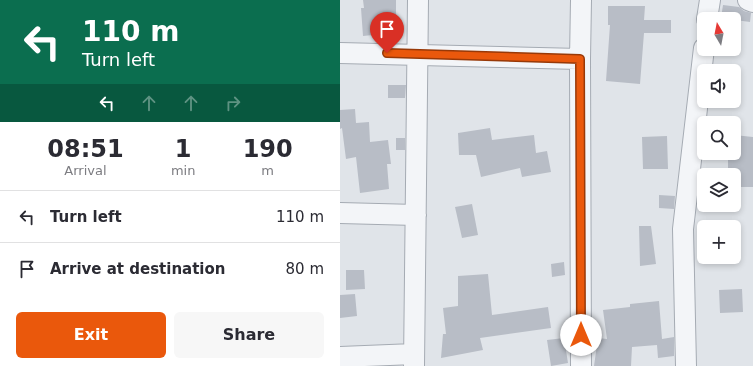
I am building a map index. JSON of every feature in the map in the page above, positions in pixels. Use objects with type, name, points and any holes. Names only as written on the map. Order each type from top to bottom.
[{"type":"street","points":[[340,357],[414,360],[419,54],[418,0]]},
{"type":"street","points":[[581,0],[581,366]]},
{"type":"street","points":[[708,12],[710,0]]},
{"type":"street","points":[[748,0],[753,2]]},
{"type":"street","points":[[340,53],[580,59]]},
{"type":"street","points":[[686,366],[683,229],[703,56]]},
{"type":"street","points":[[340,213],[416,215]]},
{"type":"building","points":[[363,0],[396,0],[396,36],[383,36],[383,34],[363,36],[361,8],[364,8]]},
{"type":"building","points":[[723,5],[739,7],[744,11],[751,13],[750,22],[741,21],[741,12],[722,12]]},
{"type":"building","points":[[608,6],[645,6],[644,20],[671,20],[671,33],[644,33],[640,84],[606,81],[610,25],[608,25]]},
{"type":"building","points":[[388,85],[406,85],[405,98],[388,98]]},
{"type":"building","points":[[355,109],[356,123],[369,122],[370,142],[388,140],[391,164],[387,164],[389,189],[360,193],[356,157],[346,159],[342,128],[340,129],[340,110]]},
{"type":"building","points":[[490,128],[492,140],[534,135],[536,153],[547,151],[551,172],[522,177],[520,168],[481,177],[476,155],[459,155],[458,133]]},
{"type":"building","points":[[667,136],[668,169],[643,169],[642,137]]},
{"type":"building","points":[[741,136],[753,137],[753,187],[741,187],[741,168],[728,168],[728,160],[741,160]]},
{"type":"building","points":[[396,138],[405,138],[405,150],[396,150]]},
{"type":"building","points":[[659,195],[675,196],[674,209],[659,208]]},
{"type":"building","points":[[472,204],[478,235],[462,238],[455,207]]},
{"type":"building","points":[[639,226],[651,226],[656,264],[640,266]]},
{"type":"building","points":[[564,262],[565,275],[552,277],[551,264]]},
{"type":"building","points":[[346,270],[364,270],[365,289],[346,290]]},
{"type":"building","points":[[488,274],[492,315],[548,307],[551,328],[480,338],[483,350],[441,358],[443,334],[446,334],[443,308],[458,306],[458,276]]},
{"type":"building","points":[[742,289],[743,312],[720,313],[719,290]]},
{"type":"building","points":[[355,294],[357,316],[340,318],[340,295]]},
{"type":"building","points":[[659,301],[662,339],[674,337],[674,356],[658,358],[657,345],[632,347],[631,366],[594,366],[598,338],[607,339],[603,310],[630,307],[630,304]]},
{"type":"building","points":[[564,338],[568,363],[551,366],[547,340]]},
{"type":"route","points":[[387,53],[580,59],[581,335]]}]
